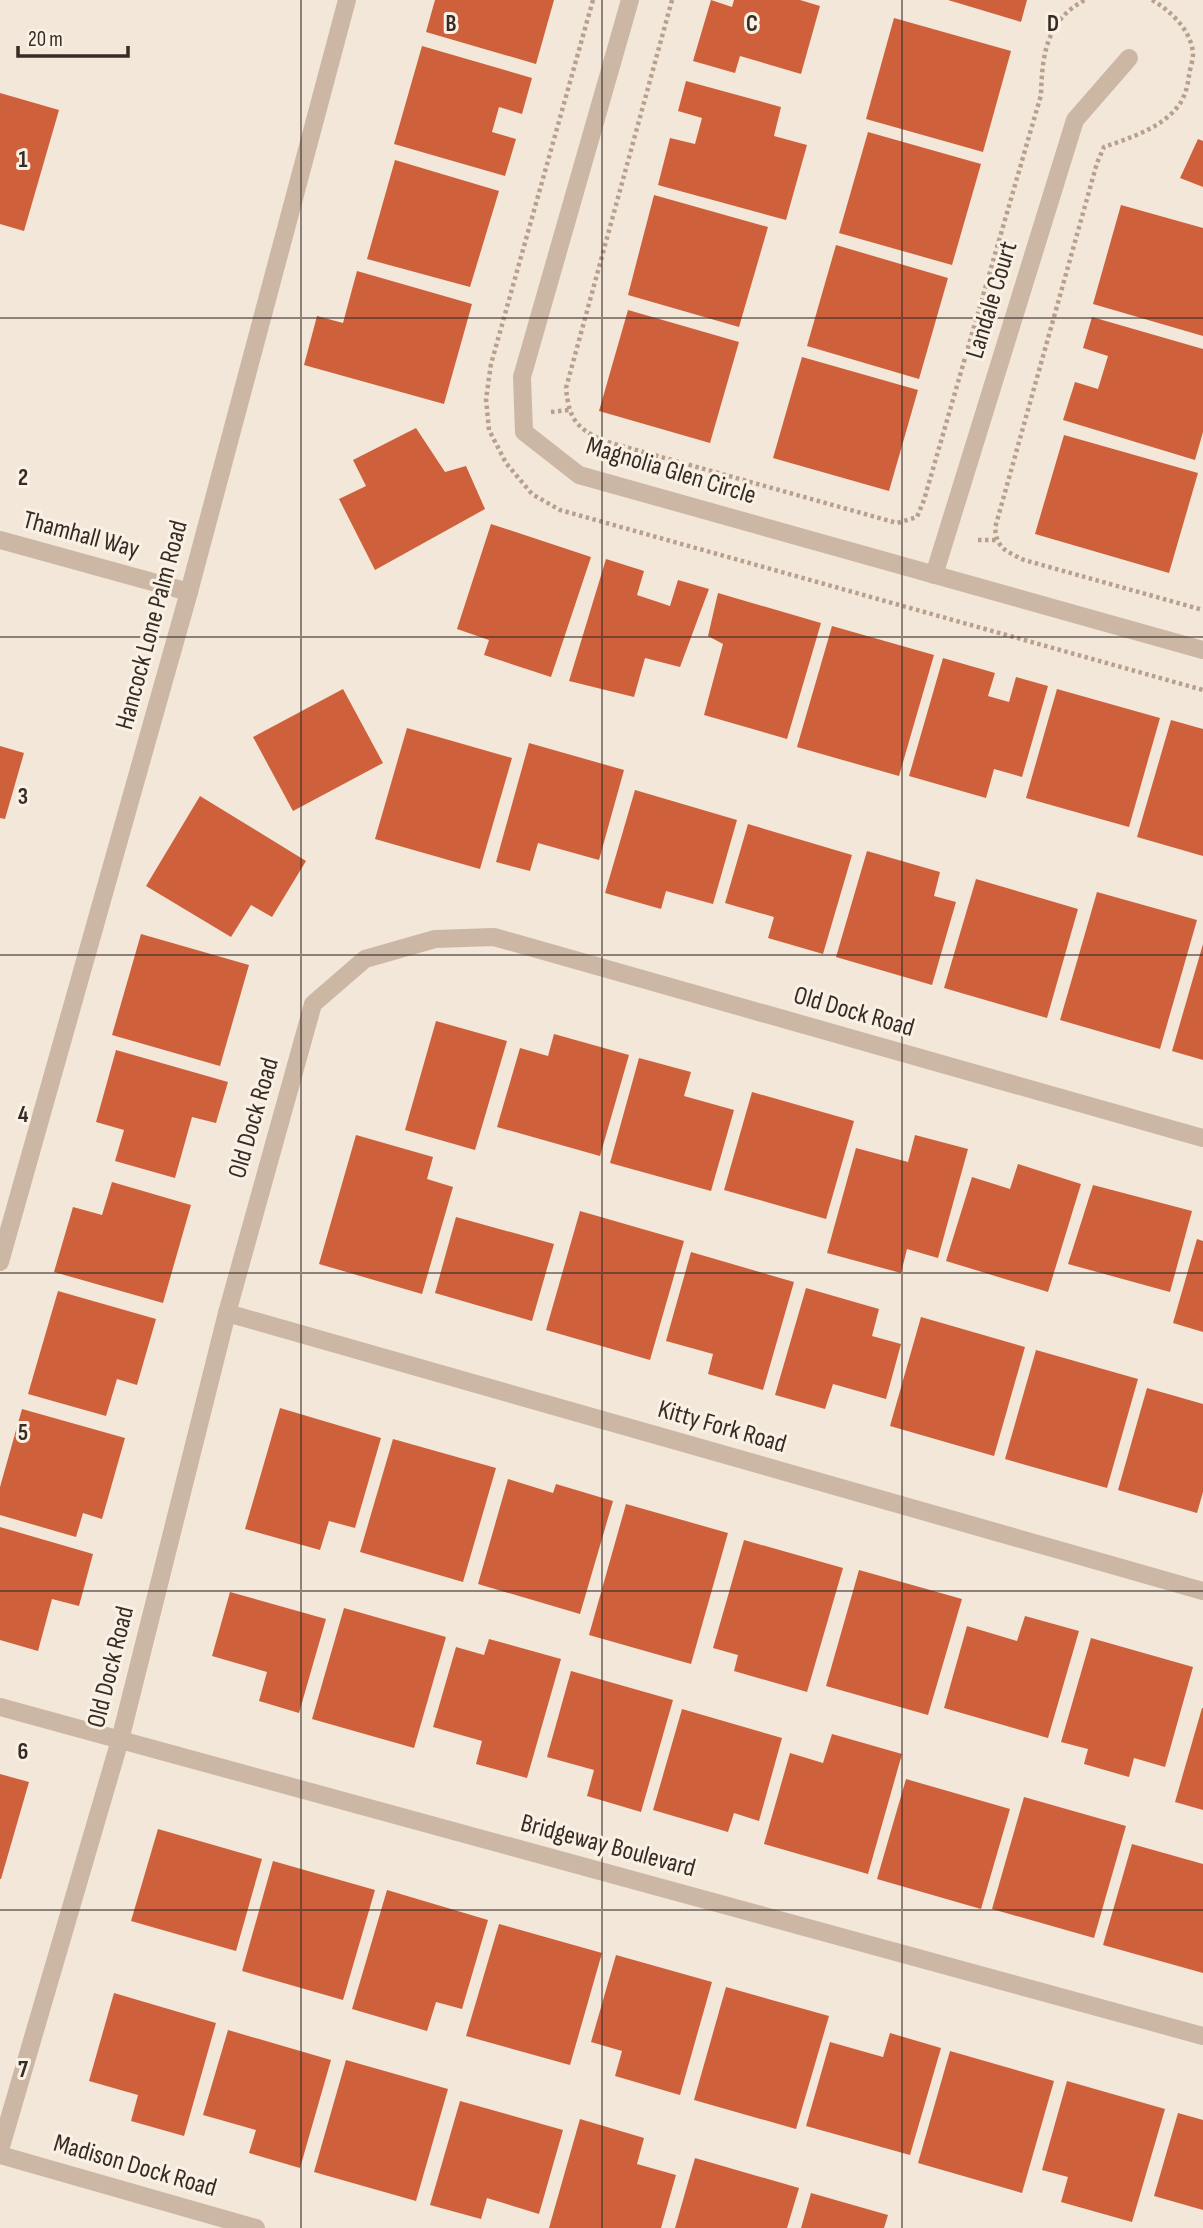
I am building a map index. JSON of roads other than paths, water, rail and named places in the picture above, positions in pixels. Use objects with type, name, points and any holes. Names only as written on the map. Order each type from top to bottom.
[{"type":"street","name":"Hancock Lone Palm Road","points":[[0,1262],[189,592],[347,0]]},
{"type":"street","name":"Magnolia Glen Circle","points":[[630,0],[522,377],[524,432],[579,475],[1203,650]]},
{"type":"street","name":"Landale Court","points":[[934,575],[1075,120],[1129,58]]},
{"type":"street","name":"Thamhall Way","points":[[0,540],[189,592]]},
{"type":"street","name":"Old Dock Road","points":[[0,2152],[120,1740],[227,1313],[313,1004],[365,959],[435,939],[494,937],[1203,1138]]},
{"type":"street","name":"Kitty Fork Road","points":[[227,1313],[1203,1591]]},
{"type":"street","name":"Bridgeway Boulevard","points":[[0,1707],[1203,2036]]},
{"type":"street","name":"Madison Dock Road","points":[[0,2152],[256,2228]]}]
